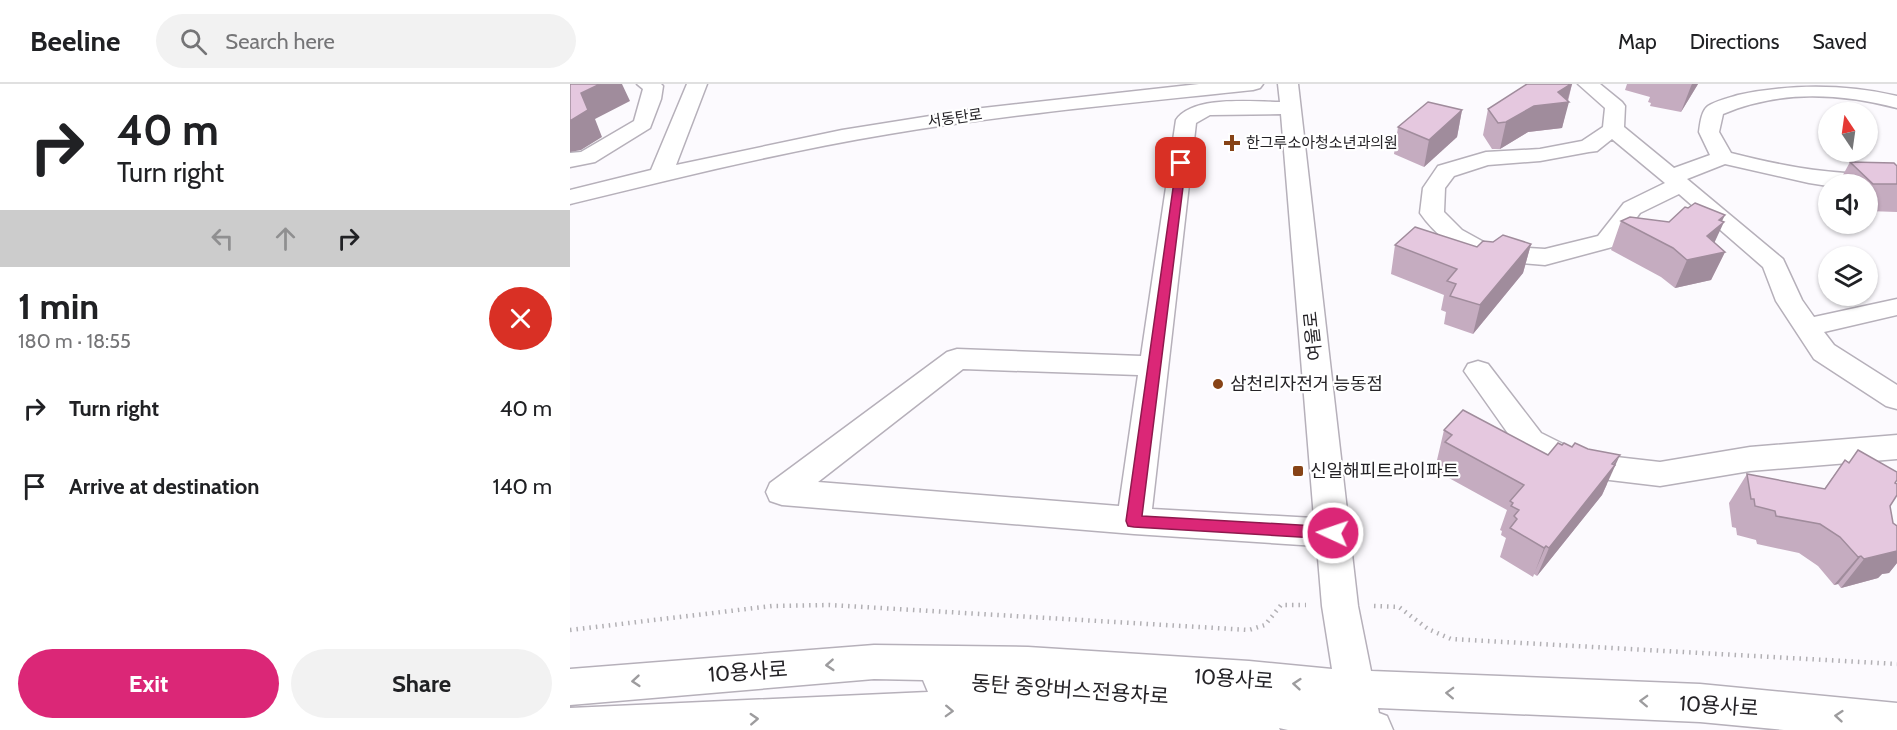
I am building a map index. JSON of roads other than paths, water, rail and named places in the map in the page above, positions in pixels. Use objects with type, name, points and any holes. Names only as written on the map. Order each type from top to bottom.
[{"type":"street","points":[[570,160],[587,157],[643,124],[653,86],[647,84]]},
{"type":"street","points":[[661,174],[697,84]]},
{"type":"street","name":"서동탄로","points":[[570,197],[661,174],[843,136],[933,121],[1253,84]]},
{"type":"street","points":[[1588,84],[1615,106],[1613,129],[1590,146],[1540,155],[1486,159],[1446,171],[1434,188],[1432,213],[1453,235],[1486,253],[1545,257],[1607,241],[1632,208],[1675,181],[1722,157],[1807,178],[1871,183],[1897,180]]},
{"type":"street","points":[[1722,157],[1709,132],[1714,111],[1735,98],[1804,86],[1842,90],[1897,102]]},
{"type":"street","points":[[1134,521],[1186,120],[1206,109],[1290,96]]},
{"type":"street","name":"여울로","points":[[1290,96],[1341,606],[1355,689],[1366,729]]},
{"type":"street","points":[[1613,129],[1730,225],[1773,264],[1789,301],[1824,352],[1897,399]]},
{"type":"street","points":[[1807,327],[1897,307]]},
{"type":"street","points":[[1154,366],[957,359],[782,492],[1134,521],[1333,533]]},
{"type":"street","points":[[1478,371],[1530,441],[1576,464],[1660,474],[1750,459],[1897,447]]},
{"type":"street","name":"10용사로","points":[[570,687],[874,662],[1028,665],[1249,679],[1355,689],[1700,703],[1897,722]]},
{"type":"street","name":"동탄 중앙버스전용차로","points":[[874,662],[963,684],[1248,702],[1366,729]]},
{"type":"street","name":"동탄 중앙버스전용차로","points":[[570,727],[942,710],[1236,726],[1260,730]]},
{"type":"place","name":"한그루소아청소년과의원","points":[[1232,143]]},
{"type":"place","name":"삼천리자전거 능동점","points":[[1218,384]]},
{"type":"place","name":"신일해피트라이파트","points":[[1298,471]]}]
